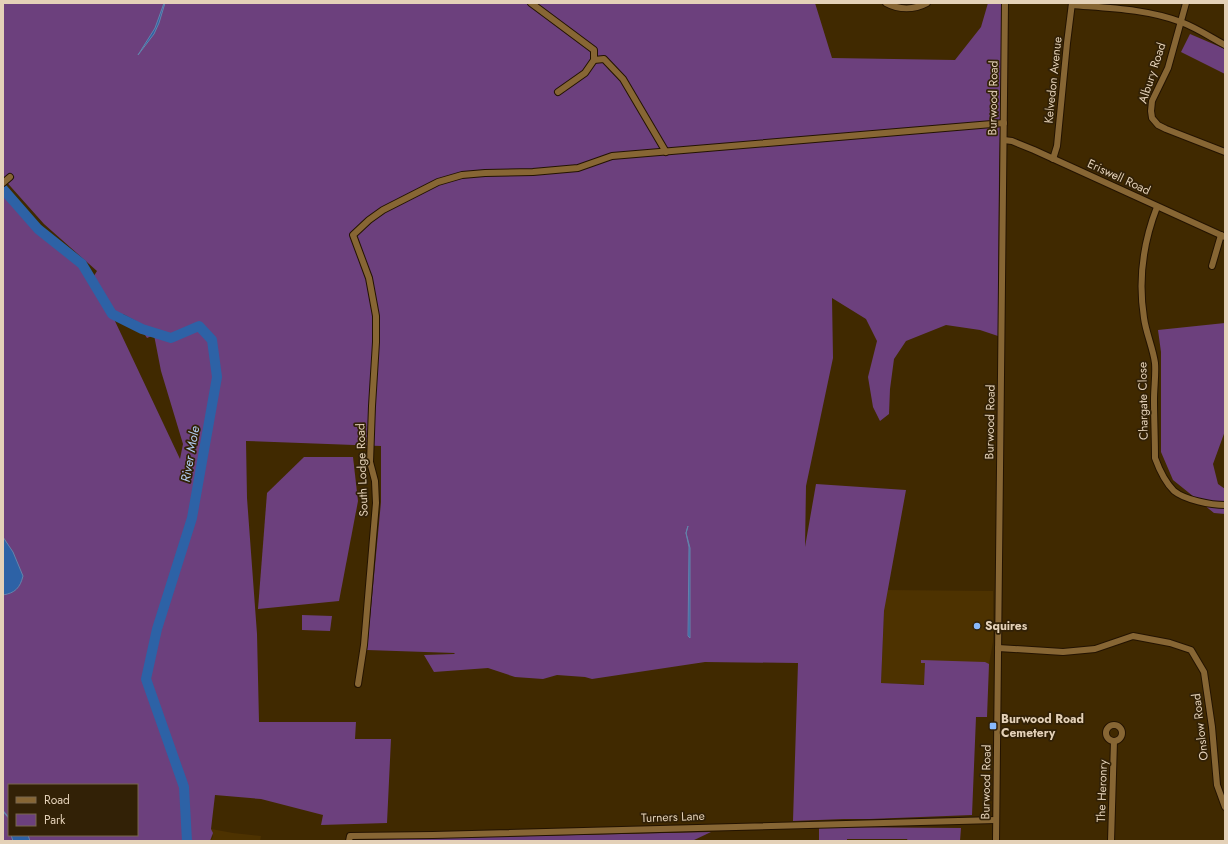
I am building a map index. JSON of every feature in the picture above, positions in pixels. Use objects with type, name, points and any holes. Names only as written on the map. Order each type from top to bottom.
[{"type":"street","points":[[531,3],[594,50],[623,79],[666,152],[1004,123]]},
{"type":"street","points":[[886,3],[897,7],[907,8],[920,6],[927,3]]},
{"type":"street","name":"Burwood Road","points":[[996,841],[1005,3]]},
{"type":"street","name":"Albury Road","points":[[1186,3],[1168,68],[1152,102],[1152,118],[1166,129],[1225,152]]},
{"type":"street","points":[[1072,4],[1141,12],[1180,21],[1225,45]]},
{"type":"street","name":"Kelvedon Avenue","points":[[1053,159],[1057,146],[1072,4]]},
{"type":"street","points":[[558,92],[585,73],[594,60],[594,50]]},
{"type":"street","points":[[594,60],[604,59]]},
{"type":"street","name":"Eriswell Road","points":[[1004,140],[1014,141],[1223,236]]},
{"type":"street","name":"South Lodge Road","points":[[358,684],[364,645],[376,503],[375,480],[370,462],[376,316],[370,278],[353,235],[369,220],[383,210],[438,182],[462,175],[533,172],[578,168],[612,156],[666,152]]},
{"type":"street","points":[[3,183],[10,178]]},
{"type":"street","name":"Chargate Close","points":[[1157,207],[1149,229],[1143,258],[1141,284],[1144,319],[1156,377],[1154,397],[1155,458],[1158,467],[1174,492],[1199,502],[1212,505],[1225,505]]},
{"type":"street","points":[[1212,266],[1223,236]]},
{"type":"street","name":"Onslow Road","points":[[998,648],[1063,652],[1095,650],[1133,636],[1170,643],[1191,650],[1204,672],[1212,727],[1217,785],[1225,807]]},
{"type":"street","name":"The Heronry","points":[[1111,841],[1114,741]]},
{"type":"street","name":"Turners Lane","points":[[350,838],[996,820]]},
{"type":"shaded area","points":[[885,590],[993,591],[993,642],[989,664],[988,687],[881,683]]},
{"type":"shaded area","points":[[211,829],[261,836],[260,841],[210,841],[213,837]]},
{"type":"green space","points":[[3,3],[815,3],[832,58],[955,60],[981,27],[988,3],[1003,3],[999,175],[998,336],[980,330],[946,325],[906,341],[894,359],[890,389],[889,414],[880,421],[873,407],[868,377],[877,341],[866,319],[832,298],[833,358],[806,486],[805,547],[816,484],[906,490],[884,611],[881,683],[924,685],[925,663],[921,663],[921,660],[985,662],[989,664],[987,717],[976,717],[972,815],[793,821],[798,663],[705,662],[592,679],[557,675],[543,679],[515,677],[488,668],[434,672],[424,655],[455,653],[367,650],[381,502],[381,446],[246,441],[247,498],[257,634],[259,722],[356,722],[355,739],[391,739],[387,823],[321,825],[323,815],[261,799],[215,795],[211,829],[213,833],[210,841],[3,841],[3,189],[38,229],[82,264],[92,279],[97,271],[44,224],[3,178]],"holes":[[[123,314],[136,321],[147,338],[154,335],[161,371],[183,444],[180,459],[114,319]]]},
{"type":"green space","points":[[1190,34],[1225,49],[1225,74],[1181,52]]},
{"type":"green space","points":[[1225,323],[1225,431],[1213,464],[1218,484],[1225,489],[1225,514],[1214,513],[1173,480],[1161,452],[1161,352],[1158,330]]},
{"type":"green space","points":[[304,457],[353,457],[358,501],[339,601],[258,609],[267,493]]},
{"type":"green space","points":[[302,615],[332,616],[330,631],[302,630]]},
{"type":"green space","points":[[819,827],[961,828],[960,841],[847,839],[847,841],[819,841]]},
{"type":"green space","points":[[711,832],[692,841],[357,841],[357,840]]},
{"type":"water","points":[[164,3],[159,23],[154,34],[138,55],[155,28]]},
{"type":"water","points":[[686,533],[690,548],[690,638],[688,636],[689,547]]},
{"type":"water","points":[[3,537],[13,552],[23,576],[20,584],[14,591],[3,595]]},
{"type":"water","points":[[11,836],[28,836],[30,841],[13,841]]},
{"type":"waterway","name":"River Mole","points":[[3,189],[38,229],[82,264],[112,314],[142,329],[171,338],[199,326],[212,340],[217,377],[192,518],[157,629],[146,679],[184,787],[187,841]]},
{"type":"waterway","points":[[3,811],[8,817]]},
{"type":"place","name":"Squires","points":[[977,626]]},
{"type":"place","name":"Burwood Road Cemetery","points":[[993,726]]}]
